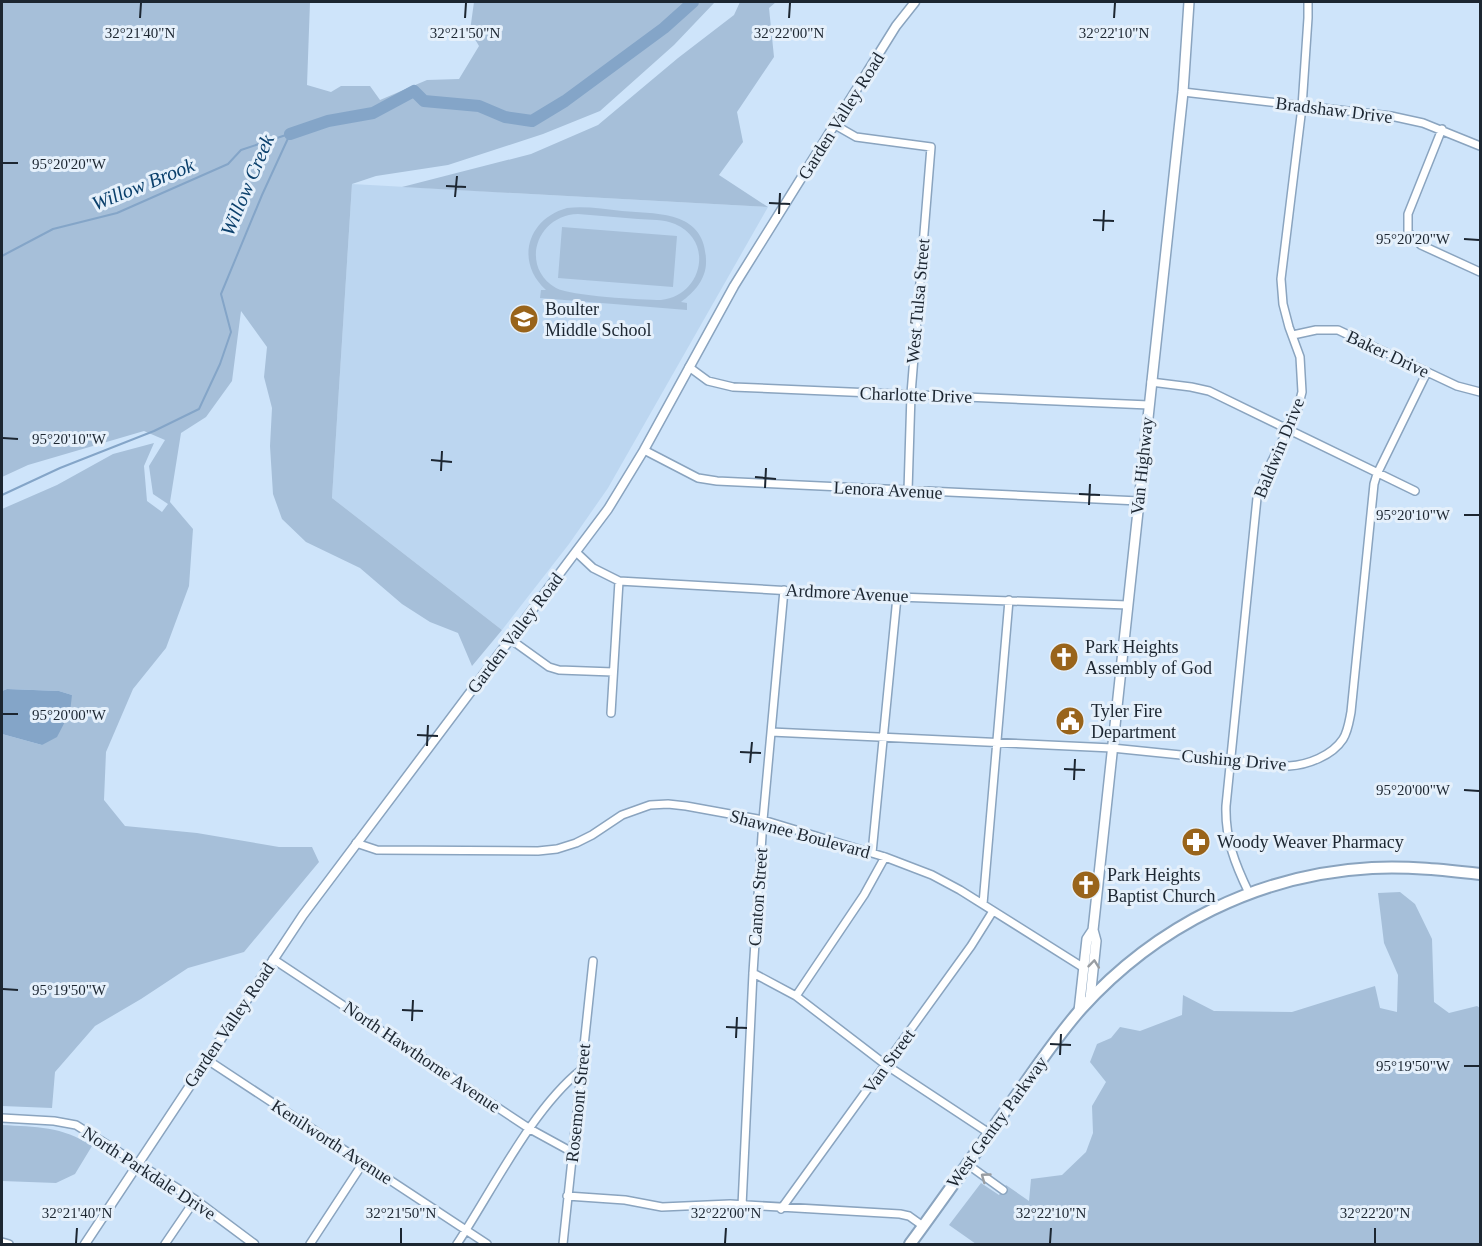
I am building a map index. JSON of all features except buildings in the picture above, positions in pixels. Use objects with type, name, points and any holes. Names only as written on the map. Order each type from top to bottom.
[{"type":"main road","name":"Van Highway","points":[[1090,999],[1096,941],[1093,930],[1183,92],[1189,2]]},
{"type":"main road","name":"West Gentry Parkway","points":[[910,1245],[1079,1011],[1127,964],[1165,936],[1196,917],[1249,893],[1302,878],[1371,868],[1408,868],[1480,874]]},
{"type":"main road","name":"Van Highway","points":[[1079,1011],[1087,939],[1093,930]]},
{"type":"street","name":"Garden Valley Road","points":[[85,1245],[303,915],[608,509],[644,450],[734,286],[896,26],[915,2]]},
{"type":"street","name":"Baldwin Drive","points":[[1249,893],[1230,850],[1228,837],[1226,814],[1229,760],[1257,498],[1297,411],[1302,392],[1300,357],[1283,304],[1281,279],[1302,107],[1308,2]]},
{"type":"street","name":"Bradshaw Drive","points":[[1183,92],[1391,116],[1442,129],[1480,146]]},
{"type":"street","name":"West Tulsa Street","points":[[835,125],[856,137],[931,147],[911,394],[908,491]]},
{"type":"street","points":[[1442,129],[1408,214],[1408,232],[1421,245],[1480,272]]},
{"type":"street","name":"Baker Drive","points":[[1293,335],[1316,330],[1338,330],[1457,386],[1480,392]]},
{"type":"street","name":"Charlotte Drive","points":[[688,368],[708,381],[732,387],[1149,405]]},
{"type":"street","name":"Cushing Drive","points":[[771,732],[1112,748],[1289,766],[1302,765],[1316,760],[1341,742],[1347,730],[1351,712],[1377,474],[1427,372]]},
{"type":"street","points":[[1151,382],[1209,391],[1415,491]]},
{"type":"street","name":"Lenora Avenue","points":[[644,450],[698,478],[717,481],[1139,501]]},
{"type":"street","name":"Ardmore Avenue","points":[[576,552],[593,568],[619,581],[897,597],[1128,605]]},
{"type":"street","points":[[611,713],[619,581]]},
{"type":"street","name":"Canton Street","points":[[742,1206],[763,820],[784,590]]},
{"type":"street","points":[[872,853],[897,597]]},
{"type":"street","points":[[983,904],[1009,600]]},
{"type":"street","points":[[510,639],[549,667],[559,670],[613,672]]},
{"type":"street","name":"Shawnee Boulevard","points":[[356,843],[377,850],[504,852],[558,849],[592,835],[622,815],[650,805],[668,804],[763,820],[885,857],[932,875],[983,904],[1084,968]]},
{"type":"street","points":[[796,996],[864,895],[885,857]]},
{"type":"street","name":"Van Street","points":[[781,1209],[971,946],[993,911]]},
{"type":"street","name":"North Hawthorne Avenue","points":[[273,958],[530,1129],[572,1152]]},
{"type":"street","name":"Rosemont Street","points":[[563,1245],[593,961]]},
{"type":"street","points":[[753,973],[796,996],[886,1065],[989,1133]]},
{"type":"street","name":"Kenilworth Avenue","points":[[206,1059],[487,1245]]},
{"type":"street","points":[[457,1245],[530,1129],[568,1080],[581,1070]]},
{"type":"street","name":"North Parkdale Drive","points":[[2,1118],[54,1121],[76,1125],[195,1200],[254,1245]]},
{"type":"street","points":[[310,1245],[363,1163]]},
{"type":"street","points":[[967,1164],[1003,1190]]},
{"type":"street","points":[[567,1196],[625,1200],[662,1207],[742,1206],[900,1214],[909,1216],[923,1226]]},
{"type":"street","points":[[165,1245],[195,1200]]},
{"type":"street","points":[[2,1242],[9,1245]]},
{"type":"shaded area","points":[[2,2],[310,2],[307,85],[331,92],[341,86],[370,86],[380,100],[427,80],[459,79],[479,46],[470,31],[474,2],[715,2],[674,45],[600,111],[543,134],[448,165],[376,176],[352,184],[332,498],[502,630],[472,666],[458,633],[430,622],[402,604],[360,568],[306,542],[282,519],[273,494],[270,446],[272,408],[264,377],[267,347],[241,311],[232,381],[206,417],[181,433],[170,502],[193,529],[189,586],[166,648],[133,689],[106,752],[104,800],[125,826],[197,833],[279,847],[312,847],[319,862],[244,952],[188,968],[95,1026],[55,1072],[52,1108],[2,1106],[2,734],[42,745],[72,695],[59,691],[7,689],[2,691],[2,509],[57,485],[113,454],[154,443],[144,466],[147,501],[162,512],[168,504],[153,494],[149,466],[165,440],[144,431],[28,465],[2,477]]},
{"type":"shaded area","points":[[740,2],[776,2],[769,8],[774,57],[737,112],[743,142],[719,175],[768,207],[402,187],[531,154],[598,125],[734,15]]},
{"type":"shaded area","name":"Boulter Middle School","points":[[352,184],[768,207],[608,488],[569,544],[502,630],[332,498]]},
{"type":"shaded area","points":[[581,207],[665,215],[689,224],[698,232],[704,244],[706,267],[699,284],[681,302],[687,303],[687,310],[540,298],[541,290],[546,290],[536,279],[528,255],[535,231],[553,214],[567,208]],"holes":[[[578,214],[662,220],[675,224],[688,232],[695,242],[699,254],[694,279],[686,289],[675,296],[661,300],[590,295],[556,288],[545,279],[538,267],[536,255],[538,243],[543,232],[552,223]]]},
{"type":"shaded area","points":[[562,227],[677,236],[673,287],[558,278]]},
{"type":"shaded area","points":[[7,689],[59,691],[72,695],[70,712],[57,737],[42,745],[2,734],[2,691]]},
{"type":"shaded area","points":[[1400,892],[1415,904],[1432,939],[1434,1002],[1449,1013],[1477,1006],[1480,1008],[1480,1244],[976,1244],[949,1225],[981,1183],[999,1195],[1006,1185],[1029,1201],[1031,1179],[1062,1175],[1086,1152],[1093,1133],[1092,1106],[1106,1082],[1090,1062],[1097,1044],[1111,1038],[1120,1027],[1140,1031],[1182,1015],[1183,995],[1214,1011],[1292,1012],[1375,986],[1380,1008],[1397,1012],[1398,975],[1384,943],[1378,893]]},
{"type":"shaded area","points":[[2,1125],[59,1131],[81,1139],[92,1146],[75,1174],[56,1183],[2,1181]]},
{"type":"waterway","name":"Willow Creek","points":[[290,134],[328,121],[373,113],[414,91],[424,101],[479,106],[505,117],[532,121],[565,101],[664,28],[693,2]]},
{"type":"waterway","name":"Willow Brook","points":[[2,256],[53,229],[117,213],[228,164],[241,150],[289,134]]},
{"type":"waterway","name":"Willow Creek","points":[[2,495],[60,468],[154,431],[199,409],[220,364],[231,332],[221,294],[290,134]]},
{"type":"place","name":"Boulter Middle School","points":[[524,319]]},
{"type":"place","name":"Park Heights Assembly of God","points":[[1064,657]]},
{"type":"place","name":"Tyler Fire Department","points":[[1070,721]]},
{"type":"place","name":"Woody Weaver Pharmacy","points":[[1196,842]]},
{"type":"place","name":"Park Heights Baptist Church","points":[[1086,885]]}]
